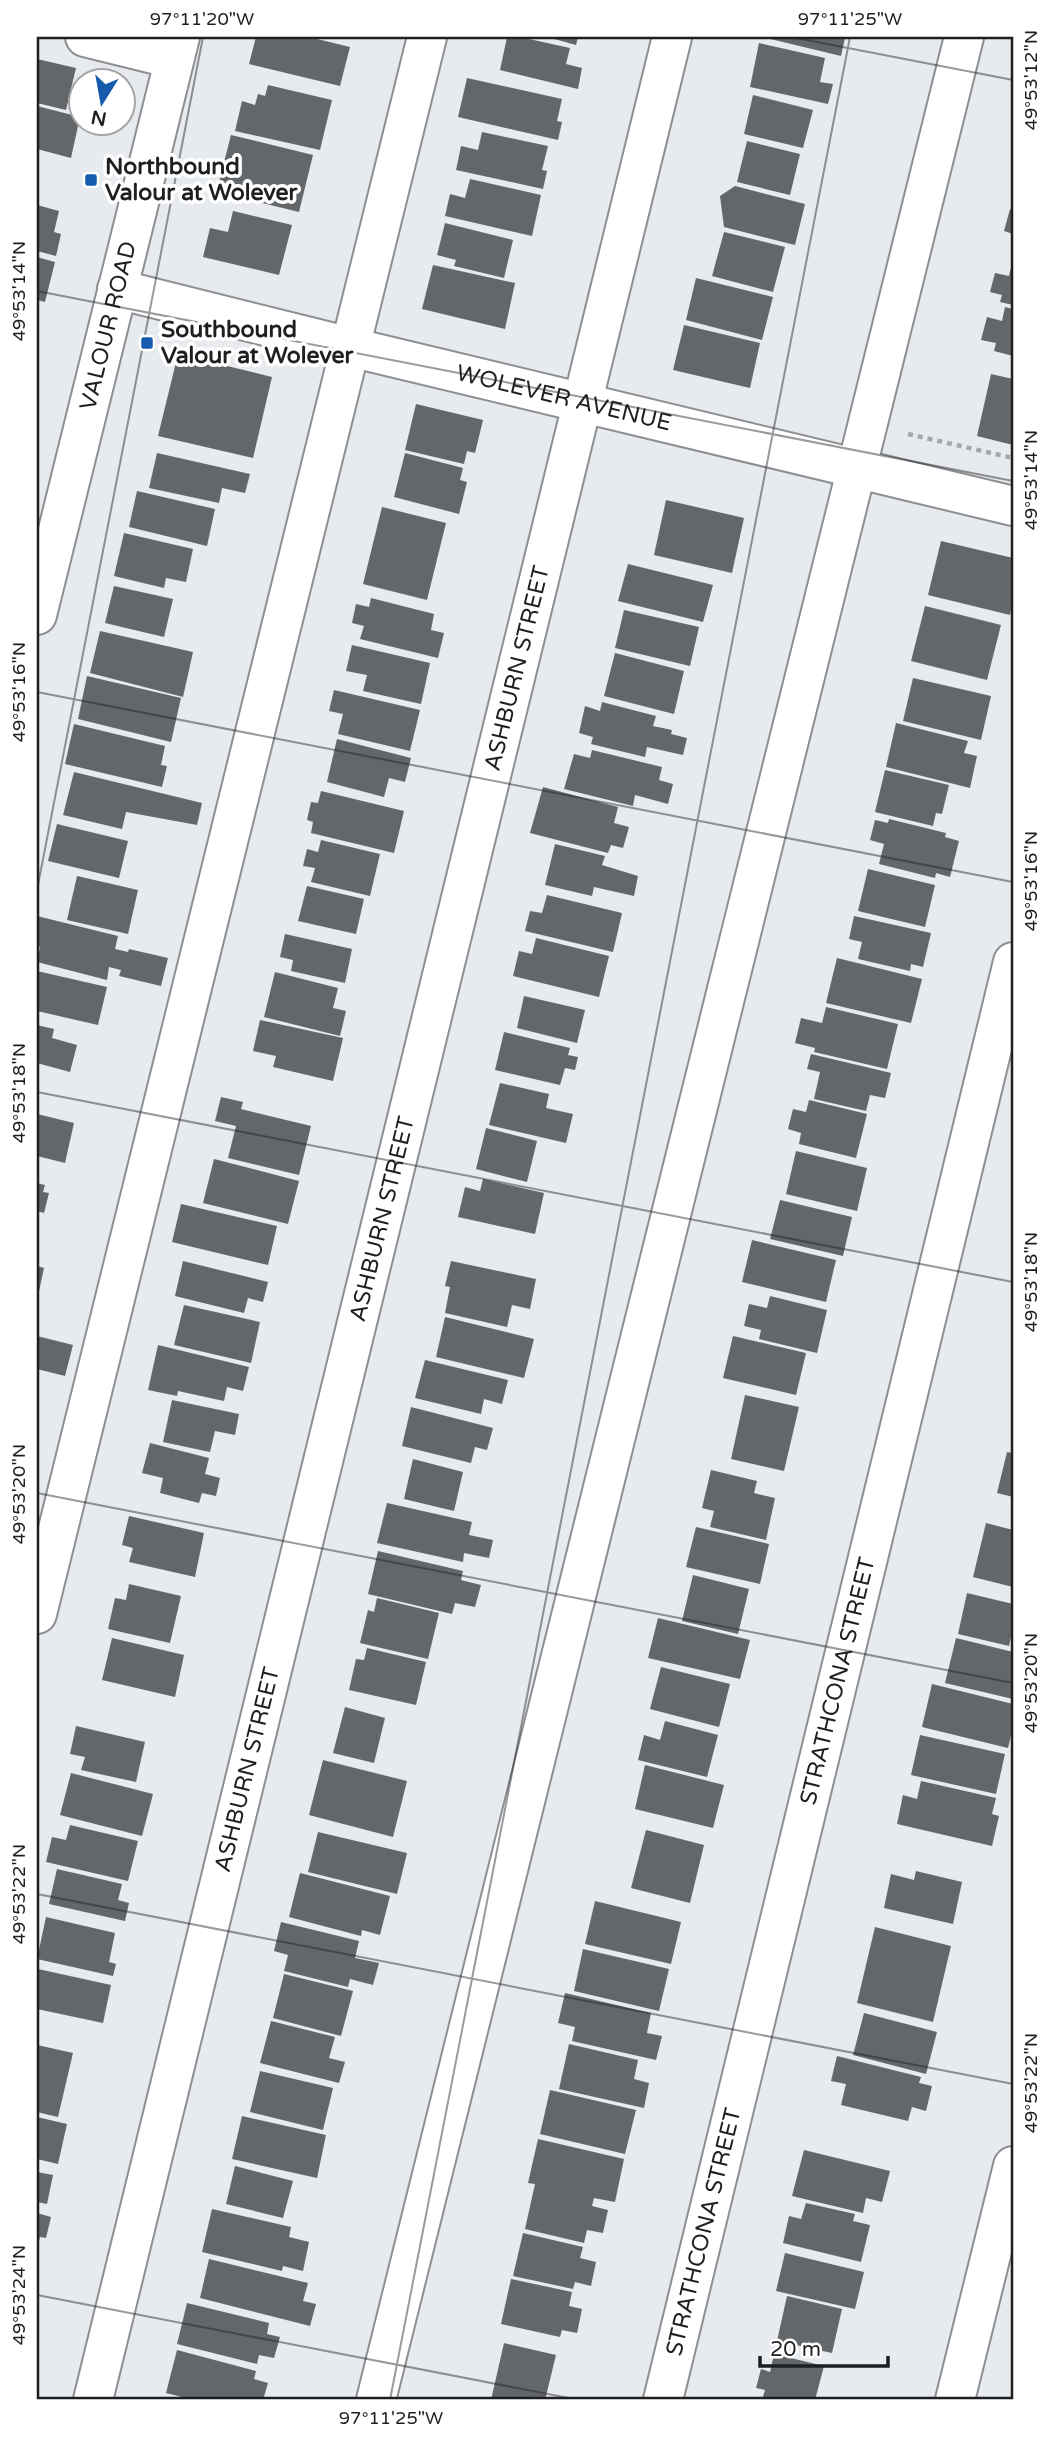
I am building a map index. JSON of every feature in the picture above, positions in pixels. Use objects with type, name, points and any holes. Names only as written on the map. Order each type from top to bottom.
[{"type":"street","points":[[85,37],[177,48]]},
{"type":"street","points":[[37,1614],[427,37]]},
{"type":"street","name":"ASHBURN STREET","points":[[93,2400],[672,37]]},
{"type":"street","points":[[376,2400],[964,37]]},
{"type":"street","name":"VALOUR ROAD","points":[[37,615],[177,48]]},
{"type":"street","name":"WOLEVER AVENUE","points":[[117,289],[1013,506]]},
{"type":"street","name":"STRATHCONA STREET","points":[[663,2400],[1013,962]]},
{"type":"street","points":[[955,2400],[1013,2166]]},
{"type":"path","points":[[868,425],[1013,458]]},
{"type":"building","points":[[256,37],[309,37],[350,47],[340,86],[249,64]]},
{"type":"building","points":[[507,37],[520,37],[570,48],[566,64],[582,68],[578,89],[500,70]]},
{"type":"building","points":[[547,37],[578,37],[576,45]]},
{"type":"building","points":[[762,37],[839,37],[845,38],[841,56]]},
{"type":"building","points":[[759,43],[825,58],[820,82],[833,84],[828,104],[750,87]]},
{"type":"building","points":[[37,59],[67,66],[66,110],[37,103]]},
{"type":"building","points":[[467,78],[562,99],[557,121],[562,122],[558,140],[458,117]]},
{"type":"building","points":[[268,85],[332,100],[320,150],[235,131],[242,101],[255,105],[258,94],[265,96]]},
{"type":"building","points":[[753,95],[813,110],[803,148],[744,134]]},
{"type":"building","points":[[37,106],[66,113],[66,136],[76,136],[71,158],[37,149]]},
{"type":"building","points":[[482,132],[548,146],[542,170],[547,171],[543,189],[456,170],[461,146],[478,150]]},
{"type":"building","points":[[231,135],[313,155],[299,212],[230,195],[232,185],[219,182]]},
{"type":"building","points":[[747,141],[800,154],[790,195],[737,182]]},
{"type":"building","points":[[470,179],[541,195],[532,236],[445,216],[450,194],[465,198]]},
{"type":"building","points":[[735,186],[805,204],[795,245],[724,227],[720,196]]},
{"type":"building","points":[[37,205],[59,211],[54,232],[61,234],[56,256],[37,251]]},
{"type":"building","points":[[1010,209],[1013,210],[1013,234],[1004,231]]},
{"type":"building","points":[[233,211],[292,225],[279,275],[203,257],[210,228],[228,232]]},
{"type":"building","points":[[445,223],[513,240],[504,278],[454,266],[456,260],[437,255]]},
{"type":"building","points":[[724,232],[785,247],[773,292],[712,276]]},
{"type":"building","points":[[37,257],[55,262],[45,302],[37,300]]},
{"type":"building","points":[[1012,263],[1013,305],[1000,302],[1002,295],[990,292],[995,273],[1009,276]]},
{"type":"building","points":[[433,265],[515,283],[505,329],[422,309]]},
{"type":"building","points":[[696,278],[773,297],[762,340],[686,320]]},
{"type":"building","points":[[1005,307],[1013,309],[1013,356],[994,351],[996,343],[981,340],[987,317],[1002,321]]},
{"type":"building","points":[[684,325],[760,343],[750,388],[673,370]]},
{"type":"building","points":[[178,354],[272,377],[253,458],[158,436]]},
{"type":"building","points":[[991,374],[1013,379],[1013,445],[977,436]]},
{"type":"building","points":[[416,404],[483,420],[475,453],[467,451],[464,464],[405,450]]},
{"type":"building","points":[[157,453],[250,474],[245,493],[222,488],[219,503],[149,488]]},
{"type":"building","points":[[405,453],[463,468],[460,480],[467,482],[459,514],[394,497]]},
{"type":"building","points":[[137,491],[215,509],[207,546],[129,527]]},
{"type":"building","points":[[666,500],[744,518],[732,573],[654,555]]},
{"type":"building","points":[[382,507],[446,523],[427,600],[363,584]]},
{"type":"building","points":[[124,533],[193,549],[186,582],[166,578],[164,588],[114,576]]},
{"type":"building","points":[[941,541],[1013,558],[1013,600],[1010,615],[928,595]]},
{"type":"building","points":[[628,564],[713,585],[703,622],[618,601]]},
{"type":"building","points":[[114,586],[173,599],[164,637],[105,623]]},
{"type":"building","points":[[371,598],[434,614],[431,630],[444,633],[438,658],[360,639],[364,626],[352,623],[356,604],[369,607]]},
{"type":"building","points":[[925,606],[1001,625],[987,680],[911,661]]},
{"type":"building","points":[[624,610],[699,627],[690,666],[615,648]]},
{"type":"building","points":[[100,631],[193,652],[183,697],[90,673]]},
{"type":"building","points":[[352,645],[430,663],[421,704],[363,691],[367,675],[346,671]]},
{"type":"building","points":[[615,653],[684,671],[674,714],[604,696]]},
{"type":"building","points":[[87,676],[181,698],[171,742],[78,719]]},
{"type":"building","points":[[913,678],[991,696],[981,740],[903,721]]},
{"type":"building","points":[[334,690],[420,710],[410,751],[338,734],[343,714],[329,711]]},
{"type":"building","points":[[602,702],[656,716],[653,726],[672,730],[671,734],[687,738],[683,755],[647,747],[645,757],[591,744],[593,737],[579,733],[585,706],[600,711]]},
{"type":"building","points":[[896,723],[968,741],[964,753],[977,756],[970,788],[886,767]]},
{"type":"building","points":[[74,724],[165,746],[161,765],[167,766],[162,787],[65,764]]},
{"type":"building","points":[[337,739],[411,758],[405,782],[389,778],[384,797],[327,782]]},
{"type":"building","points":[[592,750],[662,767],[659,780],[673,784],[668,804],[635,795],[633,806],[564,789],[574,754],[590,758]]},
{"type":"building","points":[[885,770],[949,785],[942,814],[936,813],[933,826],[875,812]]},
{"type":"building","points":[[74,772],[202,803],[197,825],[126,812],[122,829],[63,815]]},
{"type":"building","points":[[543,787],[618,807],[614,823],[629,827],[623,848],[611,845],[608,853],[530,833]]},
{"type":"building","points":[[321,791],[404,811],[394,853],[311,833],[313,822],[307,820],[311,802],[318,803]]},
{"type":"building","points":[[889,819],[946,833],[945,837],[959,841],[950,877],[936,873],[935,878],[879,864],[884,844],[870,840],[875,820],[888,823]]},
{"type":"building","points":[[57,824],[128,841],[119,878],[48,861]]},
{"type":"building","points":[[321,840],[380,854],[370,896],[311,882],[315,868],[303,866],[307,849],[318,852]]},
{"type":"building","points":[[555,844],[605,856],[602,865],[638,876],[634,896],[594,887],[592,896],[545,885]]},
{"type":"building","points":[[868,869],[935,885],[925,927],[858,911]]},
{"type":"building","points":[[77,876],[138,890],[128,934],[67,920]]},
{"type":"building","points":[[307,886],[364,899],[356,934],[298,921]]},
{"type":"building","points":[[547,895],[622,913],[613,952],[525,931],[530,911],[542,913]]},
{"type":"building","points":[[37,916],[118,936],[115,949],[128,952],[129,949],[168,958],[161,986],[119,976],[121,970],[109,967],[107,980],[37,962],[40,947],[37,946]]},
{"type":"building","points":[[854,916],[931,933],[923,967],[911,964],[910,971],[858,959],[862,942],[849,939]]},
{"type":"building","points":[[285,934],[352,949],[345,983],[291,971],[293,960],[280,957]]},
{"type":"building","points":[[536,938],[609,956],[599,997],[513,976],[519,951],[532,954]]},
{"type":"building","points":[[837,958],[922,979],[911,1023],[826,1003]]},
{"type":"building","points":[[37,971],[107,987],[98,1025],[37,1011]]},
{"type":"building","points":[[275,972],[338,988],[333,1008],[346,1011],[340,1036],[264,1017]]},
{"type":"building","points":[[524,996],[585,1010],[577,1043],[517,1028]]},
{"type":"building","points":[[826,1007],[898,1024],[887,1069],[814,1052],[815,1048],[795,1043],[801,1018],[822,1023]]},
{"type":"building","points":[[260,1020],[343,1038],[333,1081],[273,1067],[276,1056],[253,1051]]},
{"type":"building","points":[[37,1025],[54,1029],[52,1038],[77,1045],[70,1072],[37,1063]]},
{"type":"building","points":[[504,1032],[570,1048],[568,1055],[578,1057],[575,1070],[565,1068],[560,1085],[495,1070]]},
{"type":"building","points":[[811,1054],[891,1073],[885,1098],[870,1095],[866,1111],[814,1099],[820,1072],[807,1069]]},
{"type":"building","points":[[500,1083],[549,1094],[546,1108],[573,1114],[566,1143],[489,1125]]},
{"type":"building","points":[[221,1097],[243,1102],[241,1109],[311,1126],[299,1175],[228,1158],[236,1126],[215,1121]]},
{"type":"building","points":[[809,1100],[867,1114],[856,1158],[799,1144],[801,1133],[788,1129],[793,1109],[806,1112]]},
{"type":"building","points":[[37,1114],[74,1123],[65,1163],[37,1156]]},
{"type":"building","points":[[486,1128],[537,1141],[527,1182],[476,1169]]},
{"type":"building","points":[[796,1151],[867,1168],[857,1211],[786,1194]]},
{"type":"building","points":[[214,1159],[299,1181],[288,1224],[203,1203]]},
{"type":"building","points":[[483,1179],[544,1193],[535,1234],[458,1217],[465,1187],[480,1191]]},
{"type":"building","points":[[37,1183],[45,1185],[43,1192],[49,1193],[44,1213],[37,1211]]},
{"type":"building","points":[[780,1200],[852,1217],[843,1256],[770,1239]]},
{"type":"building","points":[[181,1204],[277,1226],[268,1265],[172,1242]]},
{"type":"building","points":[[752,1240],[836,1260],[826,1302],[742,1282]]},
{"type":"building","points":[[183,1261],[268,1282],[263,1302],[248,1298],[244,1313],[175,1296]]},
{"type":"building","points":[[451,1261],[536,1279],[530,1309],[512,1305],[507,1327],[445,1313],[450,1287],[445,1286]]},
{"type":"building","points":[[37,1266],[44,1268],[38,1296],[37,1296]]},
{"type":"building","points":[[770,1296],[827,1310],[817,1353],[759,1339],[761,1330],[744,1326],[749,1304],[767,1308]]},
{"type":"building","points":[[184,1305],[260,1322],[251,1363],[174,1345]]},
{"type":"building","points":[[445,1317],[534,1339],[524,1378],[436,1357]]},
{"type":"building","points":[[37,1336],[73,1345],[65,1376],[37,1369]]},
{"type":"building","points":[[733,1336],[806,1353],[796,1395],[723,1378]]},
{"type":"building","points":[[158,1345],[249,1367],[243,1391],[227,1387],[224,1401],[178,1391],[177,1396],[148,1390]]},
{"type":"building","points":[[425,1360],[508,1380],[502,1404],[484,1399],[481,1414],[415,1398]]},
{"type":"building","points":[[745,1395],[799,1407],[784,1471],[731,1459]]},
{"type":"building","points":[[172,1400],[239,1414],[235,1435],[215,1431],[210,1452],[163,1442]]},
{"type":"building","points":[[411,1407],[493,1428],[487,1450],[475,1447],[471,1463],[402,1446]]},
{"type":"building","points":[[150,1443],[209,1458],[205,1474],[220,1478],[216,1496],[202,1493],[199,1503],[160,1493],[163,1478],[142,1473]]},
{"type":"building","points":[[1007,1452],[1013,1453],[1013,1497],[997,1493]]},
{"type":"building","points":[[413,1459],[463,1472],[454,1511],[404,1499]]},
{"type":"building","points":[[711,1470],[757,1481],[754,1493],[775,1498],[766,1540],[710,1527],[714,1511],[702,1508]]},
{"type":"building","points":[[387,1503],[472,1522],[469,1535],[493,1540],[489,1558],[464,1553],[463,1562],[377,1543]]},
{"type":"building","points":[[129,1516],[204,1533],[195,1577],[129,1562],[133,1548],[122,1545]]},
{"type":"building","points":[[986,1523],[1013,1530],[1013,1587],[973,1577]]},
{"type":"building","points":[[696,1527],[769,1544],[760,1584],[686,1567]]},
{"type":"building","points":[[378,1551],[463,1571],[461,1580],[481,1585],[475,1607],[455,1603],[452,1614],[368,1594]]},
{"type":"building","points":[[693,1575],[749,1589],[738,1634],[682,1621]]},
{"type":"building","points":[[129,1584],[181,1596],[170,1643],[108,1629],[115,1598],[126,1600]]},
{"type":"building","points":[[967,1593],[1013,1604],[1013,1628],[1009,1646],[958,1634]]},
{"type":"building","points":[[377,1598],[439,1613],[428,1659],[360,1643],[368,1610],[374,1612]]},
{"type":"building","points":[[658,1618],[750,1640],[740,1679],[648,1658]]},
{"type":"building","points":[[112,1638],[184,1655],[175,1697],[102,1680]]},
{"type":"building","points":[[956,1638],[1013,1652],[1013,1699],[945,1683]]},
{"type":"building","points":[[367,1648],[426,1662],[416,1705],[349,1690],[356,1659],[364,1660]]},
{"type":"building","points":[[661,1667],[730,1684],[719,1727],[650,1709]]},
{"type":"building","points":[[932,1684],[1013,1704],[1013,1727],[1008,1748],[922,1727]]},
{"type":"building","points":[[345,1707],[385,1718],[374,1763],[333,1753]]},
{"type":"building","points":[[665,1721],[718,1735],[707,1777],[638,1760],[644,1735],[660,1740]]},
{"type":"building","points":[[76,1726],[145,1742],[136,1782],[81,1770],[85,1757],[70,1754]]},
{"type":"building","points":[[920,1735],[1005,1754],[996,1794],[911,1775]]},
{"type":"building","points":[[323,1760],[407,1781],[393,1837],[309,1815]]},
{"type":"building","points":[[645,1765],[724,1785],[713,1828],[635,1809]]},
{"type":"building","points":[[71,1773],[153,1794],[142,1836],[60,1815]]},
{"type":"building","points":[[921,1781],[996,1798],[992,1814],[999,1816],[992,1846],[897,1824],[903,1795],[917,1799]]},
{"type":"building","points":[[70,1825],[138,1841],[128,1881],[46,1862],[52,1837],[66,1840]]},
{"type":"building","points":[[646,1830],[704,1845],[690,1903],[631,1888]]},
{"type":"building","points":[[318,1832],[407,1853],[397,1894],[308,1872]]},
{"type":"building","points":[[57,1869],[122,1884],[118,1900],[129,1903],[125,1921],[49,1904]]},
{"type":"building","points":[[916,1871],[962,1882],[953,1924],[884,1908],[891,1874],[914,1880]]},
{"type":"building","points":[[300,1873],[390,1896],[380,1935],[362,1930],[361,1936],[289,1917]]},
{"type":"building","points":[[595,1901],[681,1922],[671,1964],[585,1944]]},
{"type":"building","points":[[46,1917],[115,1933],[109,1962],[116,1964],[113,1976],[37,1959]]},
{"type":"building","points":[[281,1922],[359,1941],[355,1958],[379,1963],[373,1985],[350,1979],[348,1987],[284,1971],[288,1955],[274,1951]]},
{"type":"building","points":[[875,1927],[951,1946],[933,2022],[857,2003]]},
{"type":"building","points":[[583,1949],[669,1969],[659,2011],[574,1991]]},
{"type":"building","points":[[38,1969],[111,1985],[103,2023],[37,2009]]},
{"type":"building","points":[[284,1974],[353,1991],[341,2036],[273,2018]]},
{"type":"building","points":[[565,1993],[651,2013],[647,2033],[662,2036],[656,2060],[572,2041],[575,2027],[558,2023]]},
{"type":"building","points":[[864,2013],[937,2032],[926,2074],[853,2055]]},
{"type":"building","points":[[271,2021],[335,2037],[329,2058],[345,2062],[339,2083],[260,2063]]},
{"type":"building","points":[[569,2044],[638,2060],[634,2079],[649,2083],[644,2108],[559,2089]]},
{"type":"building","points":[[37,2045],[73,2053],[58,2117],[37,2112]]},
{"type":"building","points":[[837,2056],[921,2077],[919,2083],[932,2086],[926,2111],[912,2107],[908,2121],[841,2105],[846,2084],[831,2081]]},
{"type":"building","points":[[260,2071],[333,2088],[323,2130],[250,2112]]},
{"type":"building","points":[[550,2090],[636,2110],[625,2154],[540,2134]]},
{"type":"building","points":[[242,2116],[326,2135],[317,2178],[232,2159]]},
{"type":"building","points":[[37,2117],[67,2124],[58,2164],[37,2159]]},
{"type":"building","points":[[538,2139],[624,2159],[615,2202],[594,2198],[592,2206],[608,2210],[603,2233],[587,2230],[584,2243],[525,2229],[535,2184],[528,2183]]},
{"type":"building","points":[[804,2150],[890,2171],[882,2202],[866,2198],[863,2213],[792,2196]]},
{"type":"building","points":[[235,2166],[293,2181],[283,2218],[226,2204]]},
{"type":"building","points":[[37,2172],[53,2175],[47,2204],[37,2202]]},
{"type":"building","points":[[806,2203],[855,2214],[853,2221],[870,2225],[861,2262],[783,2243],[789,2216],[801,2219]]},
{"type":"building","points":[[212,2209],[291,2227],[289,2237],[309,2242],[303,2271],[283,2266],[282,2271],[202,2252]]},
{"type":"building","points":[[37,2213],[51,2217],[46,2238],[40,2237],[38,2245]]},
{"type":"building","points":[[523,2233],[583,2247],[580,2258],[596,2262],[591,2286],[575,2282],[573,2289],[513,2276]]},
{"type":"building","points":[[785,2253],[864,2272],[855,2309],[776,2291]]},
{"type":"building","points":[[209,2259],[308,2283],[303,2301],[316,2304],[310,2326],[200,2298]]},
{"type":"building","points":[[511,2279],[572,2292],[569,2306],[582,2309],[577,2333],[562,2330],[560,2337],[501,2324]]},
{"type":"building","points":[[787,2296],[842,2309],[832,2353],[777,2341]]},
{"type":"building","points":[[187,2303],[269,2323],[267,2334],[280,2337],[274,2358],[259,2355],[257,2364],[177,2344]]},
{"type":"building","points":[[504,2343],[556,2355],[545,2400],[491,2400]]},
{"type":"building","points":[[177,2350],[256,2371],[254,2379],[268,2383],[263,2400],[194,2400],[166,2393]]},
{"type":"building","points":[[774,2354],[824,2366],[815,2400],[762,2400],[765,2390],[756,2388],[761,2369],[770,2372]]},
{"type":"place","name":"Northbound Valour at Wolever","points":[[91,180]]},
{"type":"place","name":"Southbound Valour at Wolever","points":[[147,343]]}]
